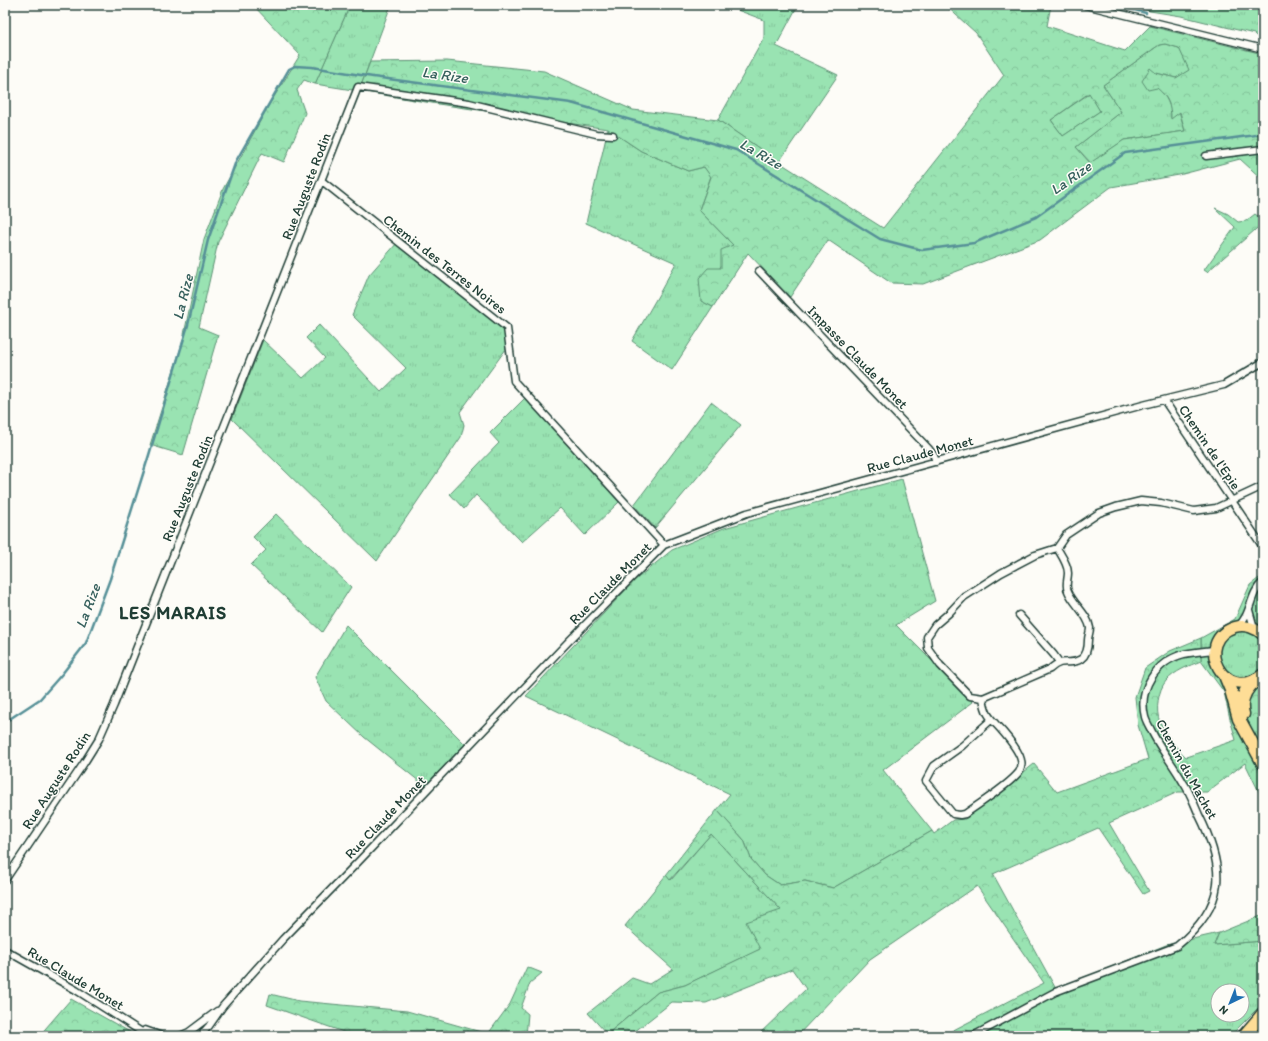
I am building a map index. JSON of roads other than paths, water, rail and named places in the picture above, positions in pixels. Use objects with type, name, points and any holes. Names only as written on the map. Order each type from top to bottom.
[{"type":"highway","points":[[1260,677],[1248,687],[1243,697],[1241,706],[1245,720],[1263,753]]},
{"type":"highway","points":[[1226,678],[1239,719],[1263,763]]},
{"type":"highway","points":[[1244,1036],[1263,1014]]},
{"type":"highway","points":[[1253,1036],[1263,1026]]},
{"type":"main road","points":[[1260,677],[1249,682],[1241,683],[1233,682],[1226,678],[1220,673],[1216,666],[1214,650],[1222,634],[1237,626],[1254,628],[1263,635]]},
{"type":"street","points":[[1085,5],[1263,49]]},
{"type":"street","name":"Rue Auguste Rodin","points":[[5,880],[99,739],[114,705],[358,87],[469,103],[596,134],[613,135]]},
{"type":"street","points":[[1206,156],[1263,149]]},
{"type":"street","name":"Chemin des Terres Noires","points":[[322,181],[507,328],[514,381],[664,545]]},
{"type":"street","name":"Impasse Claude Monet","points":[[759,271],[929,449],[936,462]]},
{"type":"street","name":"Rue Claude Monet","points":[[200,1036],[223,1006],[283,939],[564,646],[664,545],[747,513],[1224,385],[1263,362]]},
{"type":"street","name":"Chemin de l'Epie","points":[[1164,400],[1263,547]]},
{"type":"street","points":[[1057,548],[1065,561],[1068,572],[1067,590],[1072,600],[1089,623],[1090,631],[1088,636],[1088,649],[1082,659],[1072,662],[1056,663],[1050,669],[983,698],[970,696],[940,665],[928,648],[927,637],[935,625],[949,614],[964,597],[1001,573],[1028,559],[1057,548],[1066,535],[1100,513],[1116,507],[1141,501],[1161,503],[1194,510],[1216,508],[1263,486]]},
{"type":"street","points":[[1237,626],[1242,622],[1249,610],[1251,600],[1259,585],[1263,582]]},
{"type":"street","points":[[1249,610],[1254,628]]},
{"type":"street","points":[[1019,615],[1059,662]]},
{"type":"street","name":"Chemin du Machet","points":[[973,1036],[1055,992],[1177,946],[1202,922],[1214,901],[1218,878],[1216,858],[1207,831],[1184,783],[1159,745],[1145,717],[1144,700],[1146,687],[1153,674],[1165,662],[1183,654],[1214,650]]},
{"type":"street","points":[[983,698],[985,709],[991,720],[1003,732],[1017,751],[1022,761],[1020,770],[1012,779],[965,814],[953,814],[926,781],[934,766],[972,737],[991,720]]},
{"type":"street","name":"Rue Claude Monet","points":[[5,950],[76,990],[148,1036]]},
{"type":"street","name":"Rue Claude Monet","points":[[180,1036],[198,1026],[223,1006]]},
{"type":"street","name":"Rue Claude Monet","points":[[135,1027],[162,1036]]},
{"type":"waterway","points":[[1117,5],[1146,13]]},
{"type":"waterway","name":"La Rize","points":[[5,722],[40,699],[86,643],[110,579],[149,455],[188,325],[208,240],[236,161],[289,69],[295,66],[312,67],[373,77],[571,103],[736,150],[880,239],[922,250],[974,243],[1036,217],[1125,153],[1263,134]]},
{"type":"district","name":"LES MARAIS","points":[[173,613]]}]
